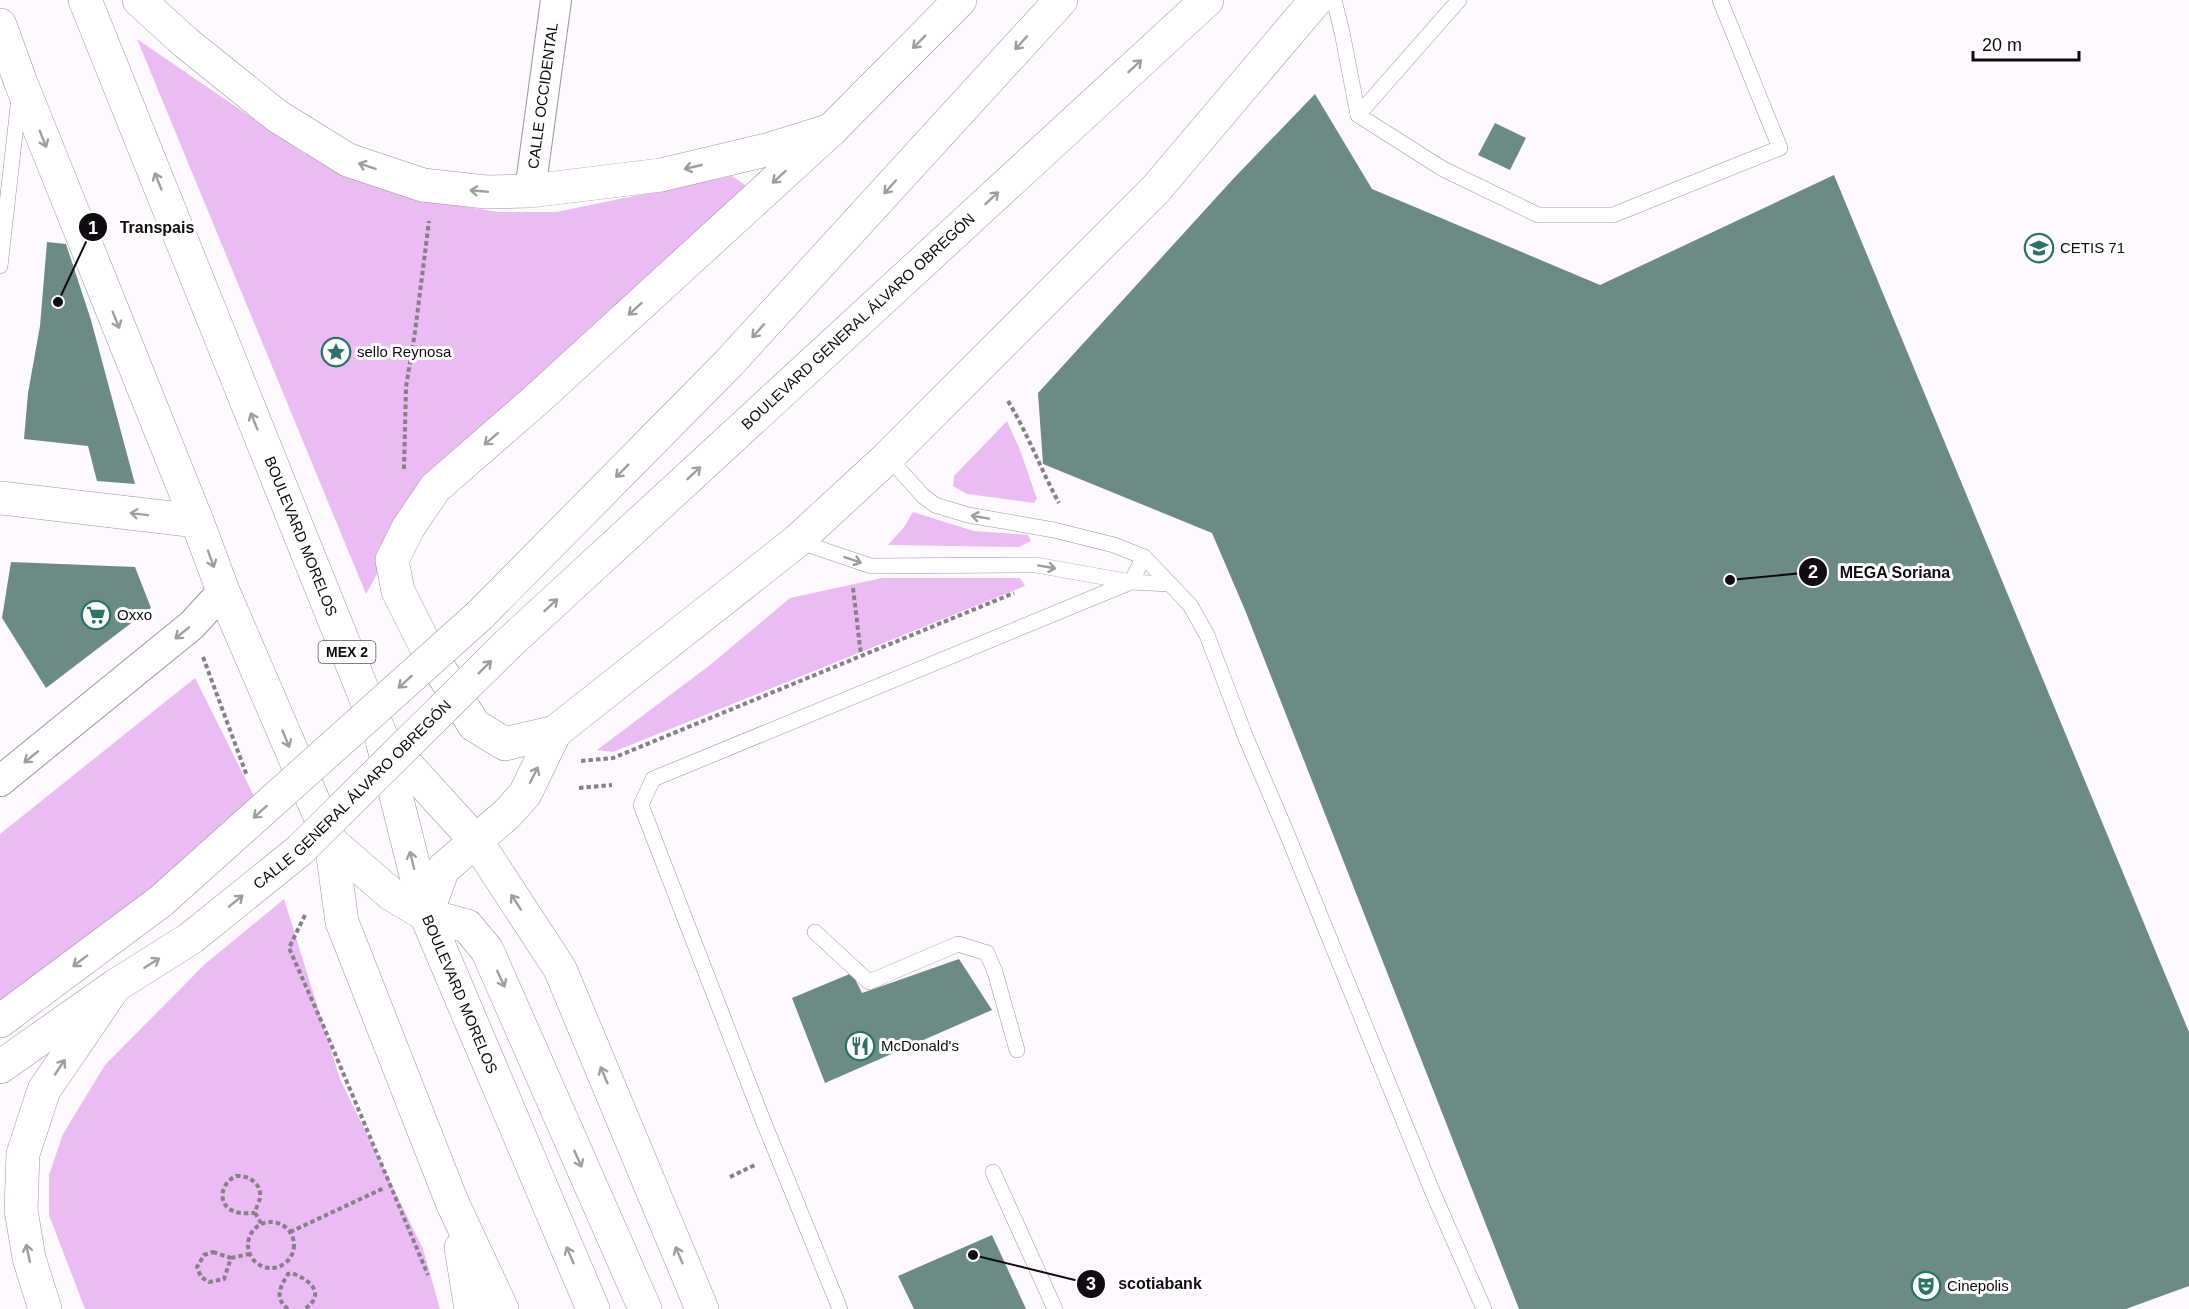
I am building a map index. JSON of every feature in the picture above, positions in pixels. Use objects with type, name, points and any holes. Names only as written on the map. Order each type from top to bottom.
[{"type":"main road","name":"BOULEVARD MORELOS","points":[[85,0],[381,736],[426,915],[593,1309]]},
{"type":"main road","points":[[960,0],[831,130],[536,400],[435,488],[408,528],[392,560],[398,591],[425,645],[474,725],[506,744],[555,732],[798,541],[888,457],[1156,189],[1316,0]]},
{"type":"main road","points":[[0,1021],[161,901],[480,615],[729,363],[1061,0]]},
{"type":"main road","name":"BOULEVARD GENERAL ÁLVARO OBREGÓN","points":[[508,644],[1207,0]]},
{"type":"main road","points":[[145,1],[185,42],[277,116],[348,160],[423,185],[486,192],[530,191],[660,175],[770,149],[831,130]]},
{"type":"main road","points":[[0,25],[21,83],[198,521],[223,591],[331,842],[342,922],[452,1202],[502,1309]]},
{"type":"main road","points":[[0,498],[198,521]]},
{"type":"main road","name":"CALLE GENERAL ÁLVARO OBREGÓN","points":[[115,986],[191,938],[300,850],[508,644]]},
{"type":"main road","points":[[426,915],[443,869],[477,842],[525,794],[555,732]]},
{"type":"main road","points":[[381,736],[477,842],[560,969],[702,1309]]},
{"type":"main road","points":[[331,842],[391,894],[426,915],[467,926],[487,950],[645,1309]]},
{"type":"main road","points":[[0,1067],[115,986]]},
{"type":"main road","points":[[45,1309],[29,1258],[21,1210],[23,1154],[44,1090],[115,986]]},
{"type":"main road","points":[[452,1202],[471,1309]]},
{"type":"street","name":"CALLE OCCIDENTAL","points":[[530,191],[556,0]]},
{"type":"street","points":[[0,781],[192,625],[223,591]]},
{"type":"lane","points":[[1334,0],[1358,115],[1443,169],[1538,215],[1612,214],[1780,148],[1720,0]]},
{"type":"lane","points":[[1358,115],[1459,0]]},
{"type":"lane","points":[[0,266],[21,83]]},
{"type":"lane","points":[[888,457],[923,496],[935,505],[968,515],[1054,530],[1114,545],[1144,557],[1190,606],[1207,635],[1246,738],[1286,829],[1432,1193],[1484,1309]]},
{"type":"lane","points":[[798,541],[871,566],[1036,565],[1131,582],[1169,584]]},
{"type":"lane","points":[[840,1309],[762,1118],[641,805],[652,780],[1131,582],[1144,557]]},
{"type":"lane","points":[[815,932],[869,982],[958,944],[987,954],[995,972],[1017,1050]]},
{"type":"lane","points":[[993,1172],[1055,1309]]},
{"type":"path","points":[[404,478],[406,387],[430,216]]},
{"type":"path","points":[[1008,402],[1059,503]]},
{"type":"path","points":[[853,582],[861,656]]},
{"type":"path","points":[[580,761],[613,758],[1023,589]]},
{"type":"path","points":[[192,625],[249,780]]},
{"type":"path","points":[[579,788],[612,785]]},
{"type":"path","points":[[306,911],[289,948],[423,1259],[429,1279]]},
{"type":"path","points":[[730,1177],[761,1162]]},
{"type":"path","points":[[255,1213],[235,1212],[225,1205],[223,1188],[230,1179],[236,1176],[247,1177],[257,1185],[260,1198],[255,1213],[261,1223]]},
{"type":"path","points":[[290,1232],[384,1188]]},
{"type":"path","points":[[272,1221],[279,1223],[290,1232],[294,1247],[292,1254],[284,1264],[274,1267],[259,1265],[249,1254],[248,1238],[251,1231],[261,1223],[272,1221]]},
{"type":"path","points":[[231,1258],[226,1274],[219,1281],[205,1280],[199,1273],[199,1263],[204,1255],[209,1253],[219,1253],[231,1258],[249,1254]]},
{"type":"path","points":[[284,1264],[288,1274]]},
{"type":"path","points":[[288,1274],[281,1284],[279,1297],[288,1309]]},
{"type":"path","points":[[288,1274],[306,1279],[313,1287],[313,1299],[305,1309]]},
{"type":"shaded area","points":[[137,39],[305,154],[383,185],[460,206],[499,212],[556,212],[732,176],[751,189],[388,554],[366,594]]},
{"type":"shaded area","points":[[1007,421],[1037,499],[1034,503],[967,494],[953,486],[954,476]]},
{"type":"shaded area","points":[[913,512],[974,531],[1028,535],[1031,541],[1019,547],[888,545],[904,527]]},
{"type":"shaded area","points":[[882,578],[1020,578],[1025,586],[613,752],[597,750],[710,665],[790,598]]},
{"type":"shaded area","points":[[195,678],[257,802],[0,1011],[0,834]]},
{"type":"shaded area","points":[[284,899],[340,1079],[423,1249],[440,1309],[85,1309],[49,1215],[49,1175],[63,1134],[105,1065],[205,964]]},
{"type":"building","points":[[1315,94],[1372,189],[1600,285],[1834,175],[2189,1032],[2189,1286],[2126,1309],[1519,1309],[1245,610],[1212,533],[1043,464],[1038,393],[1234,178]]},
{"type":"building","points":[[1495,123],[1526,138],[1510,170],[1478,155]]},
{"type":"building","points":[[47,242],[66,244],[91,320],[135,484],[97,481],[88,446],[24,439],[28,393],[40,326]]},
{"type":"building","points":[[11,562],[135,567],[151,608],[46,688],[2,618]]},
{"type":"building","name":"McDonald's","points":[[959,959],[992,1010],[825,1083],[792,998],[852,973],[862,993]]},
{"type":"building","points":[[992,1235],[1026,1309],[914,1309],[898,1276]]},
{"type":"place","name":"CETIS 71","points":[[2039,248]]},
{"type":"place","name":"Transpais","points":[[58,302]]},
{"type":"place","name":"sello Reynosa","points":[[336,352]]},
{"type":"place","name":"MEGA Soriana","points":[[1730,580]]},
{"type":"place","name":"Oxxo","points":[[96,615]]},
{"type":"place","name":"McDonald's","points":[[860,1046]]},
{"type":"place","name":"scotiabank","points":[[973,1255]]},
{"type":"place","name":"Cinepolis","points":[[1926,1286]]}]
